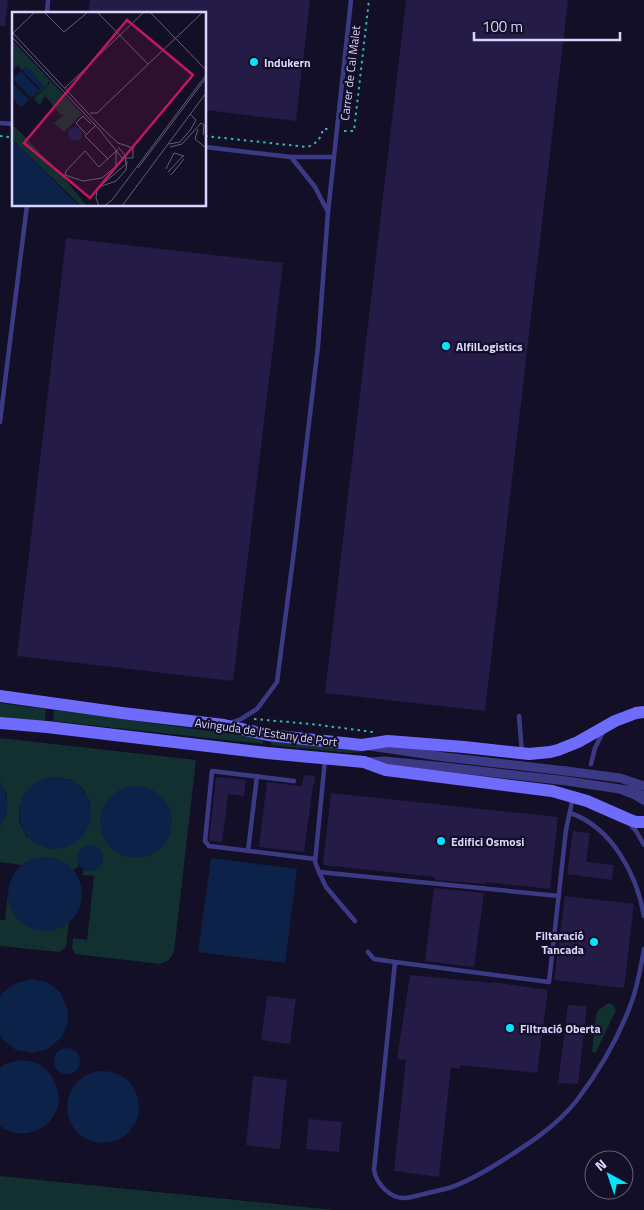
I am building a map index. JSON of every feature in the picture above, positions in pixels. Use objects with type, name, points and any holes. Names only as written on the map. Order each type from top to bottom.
[{"type":"street","name":"Avinguda de l'Estany de Port","points":[[0,696],[224,725],[268,735],[362,745],[388,741],[522,754],[541,754],[558,750],[578,742],[615,721],[644,712]]},
{"type":"street","name":"Avinguda de l'Estany de Port","points":[[0,723],[364,762],[386,770],[552,791],[574,796],[636,822],[644,822]]},
{"type":"street","points":[[362,745],[620,778],[644,786]]},
{"type":"street","points":[[364,762],[427,766],[606,786],[633,791],[644,796]]},
{"type":"lane","name":"Carrer de Cal Malet","points":[[224,725],[241,719],[257,709],[277,682],[318,346],[328,212],[351,0]]},
{"type":"lane","points":[[206,148],[291,157],[334,157]]},
{"type":"lane","points":[[291,157],[314,187],[328,212]]},
{"type":"lane","points":[[0,422],[26,206]]},
{"type":"lane","points":[[519,716],[522,754]]},
{"type":"lane","points":[[591,764],[598,740],[615,721]]},
{"type":"lane","points":[[326,759],[316,860],[326,887],[356,921]]},
{"type":"lane","points":[[294,781],[212,771],[205,841],[209,846],[316,860]]},
{"type":"lane","points":[[248,851],[257,776]]},
{"type":"lane","points":[[606,786],[634,797],[644,804]]},
{"type":"lane","points":[[368,952],[374,958],[395,962],[549,982],[566,830],[574,796]]},
{"type":"lane","points":[[570,813],[586,820],[600,831],[623,859],[641,900],[644,916]]},
{"type":"lane","points":[[620,816],[632,826],[644,845]]},
{"type":"lane","points":[[319,872],[559,896]]},
{"type":"lane","points":[[395,962],[374,1170],[375,1177],[386,1191],[393,1196],[405,1198],[450,1188],[480,1174],[522,1148],[556,1122],[569,1109],[599,1070],[617,1036],[632,1000],[644,949]]},
{"type":"path","name":"Carrer de Cal Malet","points":[[337,130],[354,132],[369,0]]},
{"type":"path","points":[[206,136],[308,147],[318,141],[323,129],[337,130]]},
{"type":"path","points":[[0,136],[12,139]]},
{"type":"green space","points":[[0,703],[46,709],[45,721],[0,718]]},
{"type":"green space","points":[[54,710],[264,738],[263,744],[53,721]]},
{"type":"green space","points":[[0,738],[196,760],[174,952],[169,960],[160,964],[75,954],[72,948],[73,938],[87,940],[94,876],[83,875],[83,870],[87,871],[103,861],[102,852],[77,861],[79,866],[73,870],[67,864],[28,861],[22,865],[0,862],[0,827],[7,811],[7,795],[0,781]],"holes":[[[70,779],[83,789],[91,804],[27,837],[19,822],[19,806]]]},
{"type":"green space","points":[[272,739],[364,752],[350,753],[271,745]]},
{"type":"green space","points":[[8,895],[15,915],[38,929],[52,930],[69,922],[66,947],[59,952],[0,946],[0,920],[5,920]]},
{"type":"green space","points":[[609,1003],[616,1010],[596,1052],[593,1053],[596,1016],[598,1010]]},
{"type":"green space","points":[[0,1176],[334,1210],[0,1210]]},
{"type":"water","points":[[62,777],[81,787],[89,799],[91,813],[89,827],[81,839],[69,847],[48,849],[29,839],[21,827],[19,806],[29,787],[41,779]]},
{"type":"water","points":[[0,781],[8,804],[0,827]]},
{"type":"water","points":[[143,786],[162,796],[170,808],[172,822],[170,836],[162,848],[150,856],[129,858],[110,848],[102,836],[100,815],[110,796],[122,788]]},
{"type":"water","points":[[90,845],[99,849],[103,858],[99,867],[90,871],[81,867],[77,858],[81,849]]},
{"type":"water","points":[[45,857],[59,860],[71,868],[79,880],[82,894],[79,908],[71,920],[59,928],[45,931],[31,928],[19,920],[11,908],[8,894],[11,880],[19,868],[31,860]]},
{"type":"water","points":[[211,858],[297,869],[285,963],[198,952]]},
{"type":"water","points":[[31,979],[47,982],[60,992],[67,1007],[68,1023],[61,1038],[48,1049],[32,1053],[16,1050],[3,1040],[0,1034],[0,998],[9,987]]},
{"type":"water","points":[[67,1048],[76,1052],[80,1061],[76,1070],[67,1074],[58,1070],[54,1061],[58,1052]]},
{"type":"water","points":[[21,1060],[36,1063],[52,1076],[59,1098],[55,1114],[49,1122],[35,1131],[26,1133],[8,1131],[0,1126],[0,1068],[5,1064]]},
{"type":"water","points":[[110,1071],[129,1081],[137,1093],[139,1107],[137,1121],[129,1133],[117,1141],[96,1143],[77,1133],[69,1121],[67,1100],[77,1081],[89,1073]]},
{"type":"building","points":[[0,0],[8,0],[5,26],[0,26]]},
{"type":"building","name":"Indukern","points":[[90,0],[310,0],[296,121],[206,110],[206,12],[88,12]]},
{"type":"building","name":"AlfilLogistics","points":[[406,0],[568,0],[485,711],[325,693]]},
{"type":"building","points":[[66,238],[283,263],[233,681],[17,656]]},
{"type":"building","points":[[304,775],[315,776],[304,852],[259,847],[267,782],[302,786]]},
{"type":"building","points":[[216,777],[246,780],[244,796],[228,794],[222,842],[209,840]]},
{"type":"building","name":"Edifici Osmosi","points":[[331,793],[558,817],[550,889],[485,882],[485,884],[435,880],[435,877],[323,865]]},
{"type":"building","points":[[573,831],[590,833],[586,862],[614,865],[612,880],[567,874]]},
{"type":"building","points":[[434,888],[484,893],[474,967],[425,961]]},
{"type":"building","name":"Filtaració Tancada","points":[[565,896],[634,904],[624,988],[554,980]]},
{"type":"building","points":[[410,975],[493,982],[548,990],[537,1073],[460,1065],[460,1069],[451,1067],[439,1177],[394,1171],[406,1060],[397,1059]]},
{"type":"building","points":[[267,996],[296,999],[290,1044],[261,1040]]},
{"type":"building","points":[[568,1005],[587,1006],[578,1084],[558,1083]]},
{"type":"building","points":[[253,1076],[287,1080],[280,1149],[246,1145]]},
{"type":"building","points":[[309,1119],[342,1122],[339,1152],[306,1149]]},
{"type":"place","name":"Indukern","points":[[254,62]]},
{"type":"place","name":"AlfilLogistics","points":[[446,346]]},
{"type":"place","name":"Edifici Osmosi","points":[[441,841]]},
{"type":"place","name":"Filtaració Tancada","points":[[594,942]]},
{"type":"place","name":"Filtració Oberta","points":[[510,1028]]}]
